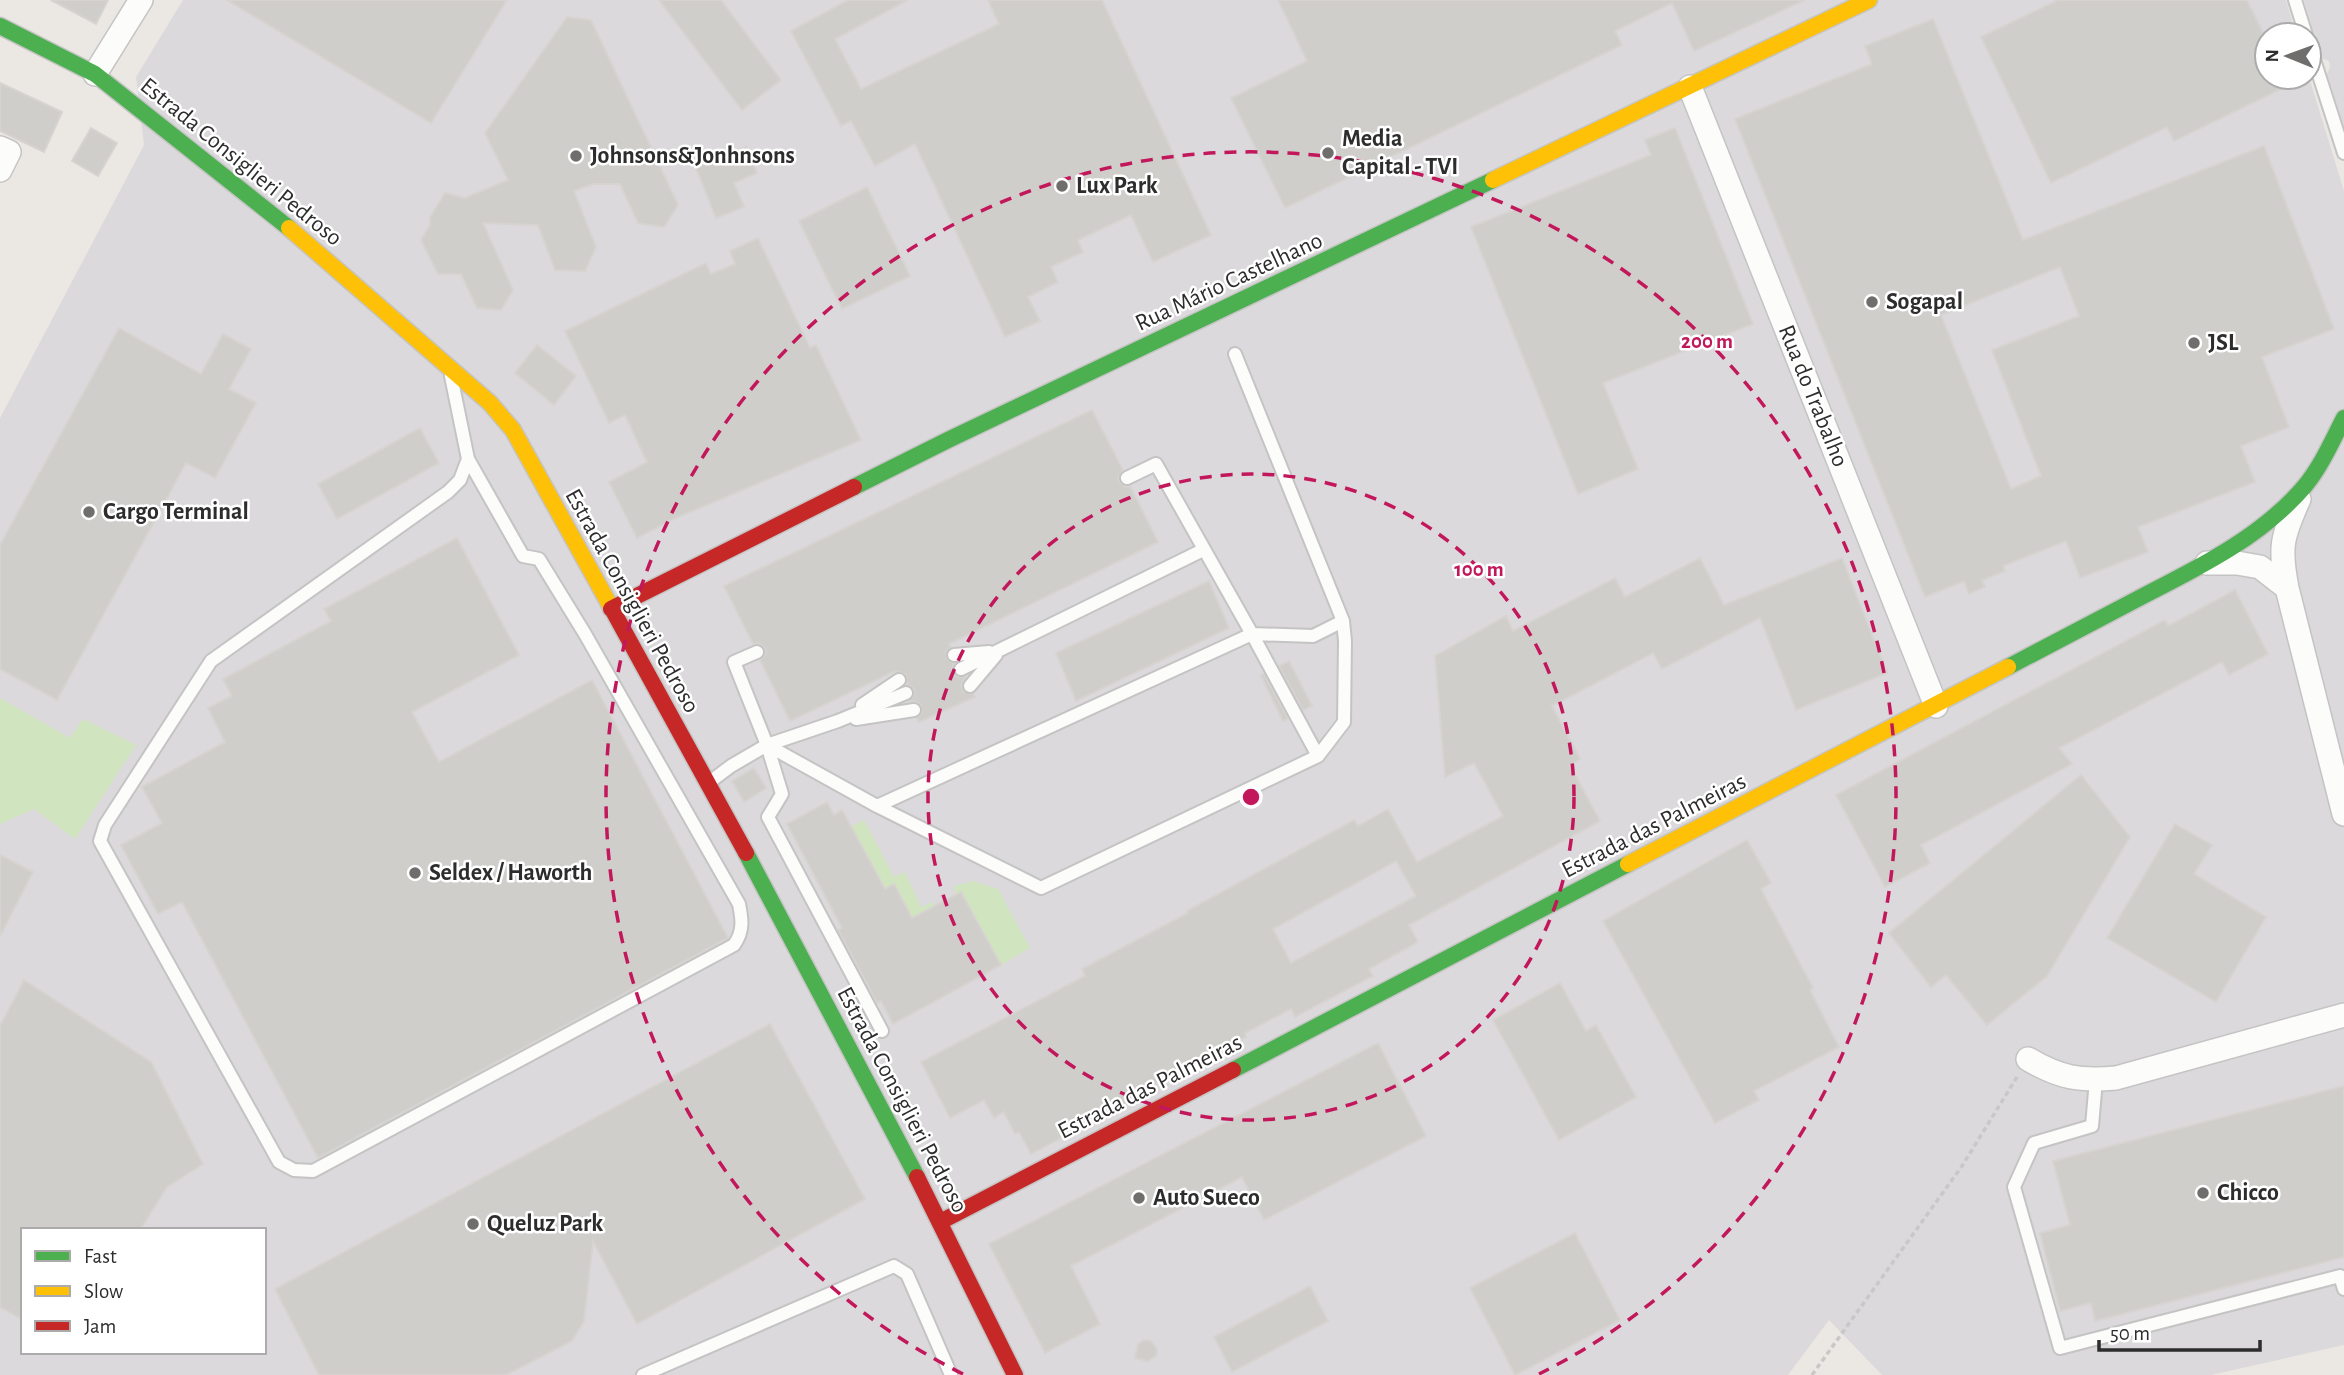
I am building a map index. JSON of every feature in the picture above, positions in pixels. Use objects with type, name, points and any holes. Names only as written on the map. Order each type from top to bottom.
[{"type":"street","points":[[95,74],[141,0]]},
{"type":"street","name":"Rua Mário Castelhano","points":[[611,609],[950,439],[1690,88],[1869,0]]},
{"type":"street","name":"Estrada Consiglieri Pedroso","points":[[0,26],[95,74],[243,190],[490,403],[513,430],[707,785],[940,1222],[1015,1375]]},
{"type":"street","name":"Rua do Trabalho","points":[[1690,88],[1936,705]]},
{"type":"street","points":[[0,148],[9,152],[0,170]]},
{"type":"street","name":"Estrada das Palmeiras","points":[[940,1222],[2207,564],[2260,528],[2307,484],[2344,418]]},
{"type":"street","points":[[2307,484],[2287,526],[2281,556],[2344,814]]},
{"type":"street","points":[[2207,564],[2237,563],[2260,567],[2287,588]]},
{"type":"street","points":[[2028,1059],[2052,1073],[2096,1080],[2116,1078],[2344,1015]]},
{"type":"lane","points":[[2295,0],[2302,21]]},
{"type":"lane","points":[[2323,88],[2344,153]]},
{"type":"lane","points":[[768,745],[877,806],[1041,888],[1318,756],[1344,722],[1343,621],[1235,354]]},
{"type":"lane","points":[[449,367],[468,459],[523,556],[539,559],[605,669],[738,904],[742,919],[740,936],[734,945],[313,1171],[294,1170],[279,1162],[100,841],[105,825],[211,661],[448,492],[460,481],[468,459]]},
{"type":"lane","points":[[1126,478],[1156,464],[1318,756]]},
{"type":"lane","points":[[961,668],[999,652],[1203,550]]},
{"type":"lane","points":[[877,806],[1252,634],[1313,636],[1343,621]]},
{"type":"lane","points":[[757,652],[734,662],[768,745],[782,794],[768,817],[882,1031]]},
{"type":"lane","points":[[954,655],[999,652]]},
{"type":"lane","points":[[970,686],[999,652]]},
{"type":"lane","points":[[838,721],[899,680]]},
{"type":"lane","points":[[707,785],[731,766],[768,745],[838,721],[906,693]]},
{"type":"lane","points":[[838,721],[914,710]]},
{"type":"lane","points":[[2096,1080],[2092,1126],[2034,1143],[2014,1187],[2060,1348],[2340,1276],[2344,1289]]},
{"type":"lane","points":[[643,1375],[894,1266],[907,1274],[951,1375]]},
{"type":"path","points":[[1812,1375],[1962,1166],[2028,1059]]},
{"type":"shaded area","points":[[183,0],[2286,0],[2292,21],[2253,21],[2253,91],[2313,91],[2344,191],[2344,1345],[2211,1375],[1882,1375],[1829,1320],[1788,1375],[0,1375],[0,418],[144,145],[136,77]]},
{"type":"shaded area","points":[[2304,0],[2344,0],[2344,127],[2327,74],[2329,61],[2323,59],[2323,21],[2310,21]]},
{"type":"green space","points":[[0,698],[70,738],[83,719],[136,745],[75,839],[34,809],[0,826]]},
{"type":"green space","points":[[864,820],[894,877],[905,872],[921,907],[933,902],[935,906],[912,918],[894,884],[885,889],[851,827]]},
{"type":"green space","points":[[973,881],[998,889],[1030,948],[1001,965],[961,892],[955,895],[954,886]]},
{"type":"building","points":[[51,0],[108,0],[96,24]]},
{"type":"building","points":[[227,0],[507,0],[431,123]]},
{"type":"building","points":[[659,0],[721,0],[781,80],[742,110]]},
{"type":"building","name":"Lux Park","points":[[848,0],[908,0],[835,39],[861,89],[999,24],[988,0],[1102,0],[1211,235],[1153,262],[1131,215],[1078,240],[1083,252],[1051,267],[1058,282],[1028,297],[1040,321],[1005,337],[915,144],[875,166],[851,121],[841,126],[791,31]]},
{"type":"building","name":"Media Capital - TVI","points":[[1278,0],[1805,0],[1694,51],[1672,3],[1615,31],[1622,45],[1285,208],[1231,98],[1307,61]]},
{"type":"building","points":[[2058,0],[2247,0],[2257,21],[2253,21],[2253,91],[2277,91],[2174,141],[2167,127],[2051,183],[1981,37]]},
{"type":"building","name":"Johnsons&Jonhnsons","points":[[567,17],[591,20],[678,205],[664,227],[638,223],[620,184],[593,184],[574,191],[596,247],[585,271],[555,270],[538,225],[483,223],[513,290],[501,310],[477,308],[461,274],[438,274],[421,240],[430,225],[430,217],[445,193],[465,198],[508,180],[485,133]]},
{"type":"building","points":[[1933,19],[2023,240],[2264,146],[2334,329],[2262,357],[2289,427],[2241,446],[2255,482],[2138,527],[2148,552],[2080,578],[2066,541],[2003,566],[2005,571],[1982,580],[1985,587],[1969,594],[1964,581],[1925,597],[1735,119],[1872,64],[1865,46]],"holes":[[[2060,267],[2079,316],[1992,350],[2041,476],[2011,489],[1941,315]]]},
{"type":"building","points":[[0,83],[62,112],[44,152],[0,131]]},
{"type":"building","points":[[91,128],[117,143],[98,176],[72,161]]},
{"type":"building","points":[[1675,128],[1753,324],[1603,383],[1638,469],[1578,494],[1471,227],[1651,155],[1645,140]]},
{"type":"building","points":[[746,147],[757,173],[734,183],[744,207],[716,218],[696,168]]},
{"type":"building","points":[[867,187],[910,276],[842,309],[799,221]]},
{"type":"building","points":[[758,238],[810,348],[816,345],[861,440],[676,518],[637,538],[609,482],[647,462],[625,415],[609,423],[565,331],[706,263],[711,274],[735,264],[730,251]]},
{"type":"building","name":"Cargo Terminal","points":[[119,328],[201,374],[223,334],[251,349],[229,389],[256,403],[215,478],[186,463],[57,700],[0,669],[0,545]]},
{"type":"building","points":[[537,345],[576,376],[554,405],[515,373]]},
{"type":"building","points":[[1092,410],[1123,470],[1118,477],[1119,482],[1126,487],[1130,486],[1158,542],[949,644],[951,647],[946,652],[947,659],[954,664],[952,669],[956,676],[965,677],[961,685],[964,692],[975,697],[919,722],[917,718],[922,712],[921,705],[909,701],[914,695],[914,689],[907,684],[906,675],[895,671],[790,721],[760,660],[766,654],[765,648],[759,643],[753,644],[724,586]]},
{"type":"building","points":[[420,428],[439,463],[337,519],[318,484]]},
{"type":"building","name":"Seldex / Haworth","points":[[457,538],[519,655],[412,712],[439,762],[592,680],[728,938],[318,1158],[182,902],[158,914],[121,845],[162,823],[142,787],[225,742],[208,708],[232,696],[223,679],[331,621],[324,609]]},
{"type":"building","points":[[1700,558],[1724,605],[1842,558],[1887,673],[1796,710],[1760,618],[1662,669],[1653,653],[1552,706],[1580,759],[1570,765],[1600,821],[1409,925],[1418,942],[1369,969],[1373,976],[1295,1017],[1291,1009],[1245,1033],[1246,1037],[1128,1098],[1130,1102],[1031,1154],[1019,1132],[1015,1134],[1004,1112],[994,1118],[984,1100],[950,1118],[921,1062],[1085,976],[1082,969],[1188,913],[1187,911],[1354,820],[1358,826],[1388,809],[1417,862],[1503,816],[1474,763],[1445,777],[1435,656],[1506,616],[1513,631],[1615,578],[1625,597]],"holes":[[[1396,861],[1416,896],[1291,963],[1273,929]]]},
{"type":"building","points":[[1209,581],[1229,628],[1076,701],[1056,653]]},
{"type":"building","points":[[2235,590],[2268,654],[2229,675],[2222,662],[2059,748],[2072,764],[1921,845],[1930,863],[1885,887],[1836,795],[2165,620],[2168,626]]},
{"type":"building","points":[[1289,661],[1312,706],[1303,710],[1279,666]]},
{"type":"building","points":[[1264,674],[1288,718],[1283,721],[1261,676]]},
{"type":"building","points":[[754,768],[766,788],[744,802],[732,781]]},
{"type":"building","points":[[2081,775],[2130,837],[2047,976],[1987,1025],[1946,975],[1931,987],[1889,933]]},
{"type":"building","points":[[827,802],[834,815],[842,810],[885,889],[894,884],[912,918],[961,892],[1001,965],[893,1024],[881,1001],[877,1003],[838,930],[842,928],[787,824]]},
{"type":"building","points":[[2175,824],[2212,845],[2194,874],[2266,917],[2216,1002],[2107,938]]},
{"type":"building","points":[[1747,840],[1771,883],[1761,889],[1813,988],[1810,990],[1839,1047],[1754,1091],[1759,1100],[1715,1123],[1603,921]]},
{"type":"building","points":[[0,855],[33,872],[0,936]]},
{"type":"building","points":[[24,980],[151,1062],[203,1164],[167,1187],[141,1228],[21,1228],[21,1319],[0,1307],[0,1026]]},
{"type":"building","points":[[1560,983],[1586,1031],[1596,1025],[1636,1097],[1559,1140],[1493,1020]]},
{"type":"building","points":[[770,1024],[865,1199],[637,1324],[593,1241],[584,1321],[572,1341],[506,1375],[319,1375],[275,1289]]},
{"type":"building","name":"Auto Sueco","points":[[1378,1043],[1426,1136],[1264,1220],[1242,1177],[1071,1266],[1100,1324],[1045,1353],[989,1244]]},
{"type":"building","name":"Chicco","points":[[2344,1086],[2344,1257],[2095,1321],[2091,1303],[2060,1311],[2040,1233],[2070,1225],[2053,1161]]},
{"type":"building","points":[[1575,1233],[1620,1320],[1515,1375],[1470,1288]]},
{"type":"building","points":[[1310,1286],[1328,1321],[1232,1372],[1214,1337]]},
{"type":"building","points":[[1144,1340],[1151,1341],[1157,1349],[1156,1356],[1148,1361],[1135,1358],[1138,1344]]},
{"type":"traffic: fast","points":[[0,26],[95,74],[289,228]]},
{"type":"traffic: fast","points":[[854,487],[1493,180]]},
{"type":"traffic: fast","points":[[2008,667],[2188,573],[2250,535],[2287,505],[2304,487],[2321,462],[2344,418]]},
{"type":"traffic: fast","points":[[746,853],[917,1177]]},
{"type":"traffic: fast","points":[[1233,1070],[1628,864]]},
{"type":"traffic: slow","points":[[1493,180],[1869,0]]},
{"type":"traffic: slow","points":[[289,228],[490,403],[513,430],[612,609]]},
{"type":"traffic: slow","points":[[1628,864],[2008,667]]},
{"type":"traffic: jam","points":[[611,609],[854,487]]},
{"type":"traffic: jam","points":[[612,609],[746,853]]},
{"type":"traffic: jam","points":[[940,1222],[1233,1070]]},
{"type":"traffic: jam","points":[[917,1177],[1015,1375]]},
{"type":"place","name":"Media Capital - TVI","points":[[1328,153]]},
{"type":"place","name":"Johnsons&Jonhnsons","points":[[576,156]]},
{"type":"place","name":"Lux Park","points":[[1062,186]]},
{"type":"place","name":"Sogapal","points":[[1872,302]]},
{"type":"place","name":"JSL","points":[[2194,343]]},
{"type":"place","name":"Cargo Terminal","points":[[89,512]]},
{"type":"place","name":"Seldex / Haworth","points":[[415,873]]},
{"type":"place","name":"Chicco","points":[[2203,1193]]},
{"type":"place","name":"Auto Sueco","points":[[1139,1198]]},
{"type":"place","name":"Queluz Park","points":[[473,1224]]}]
